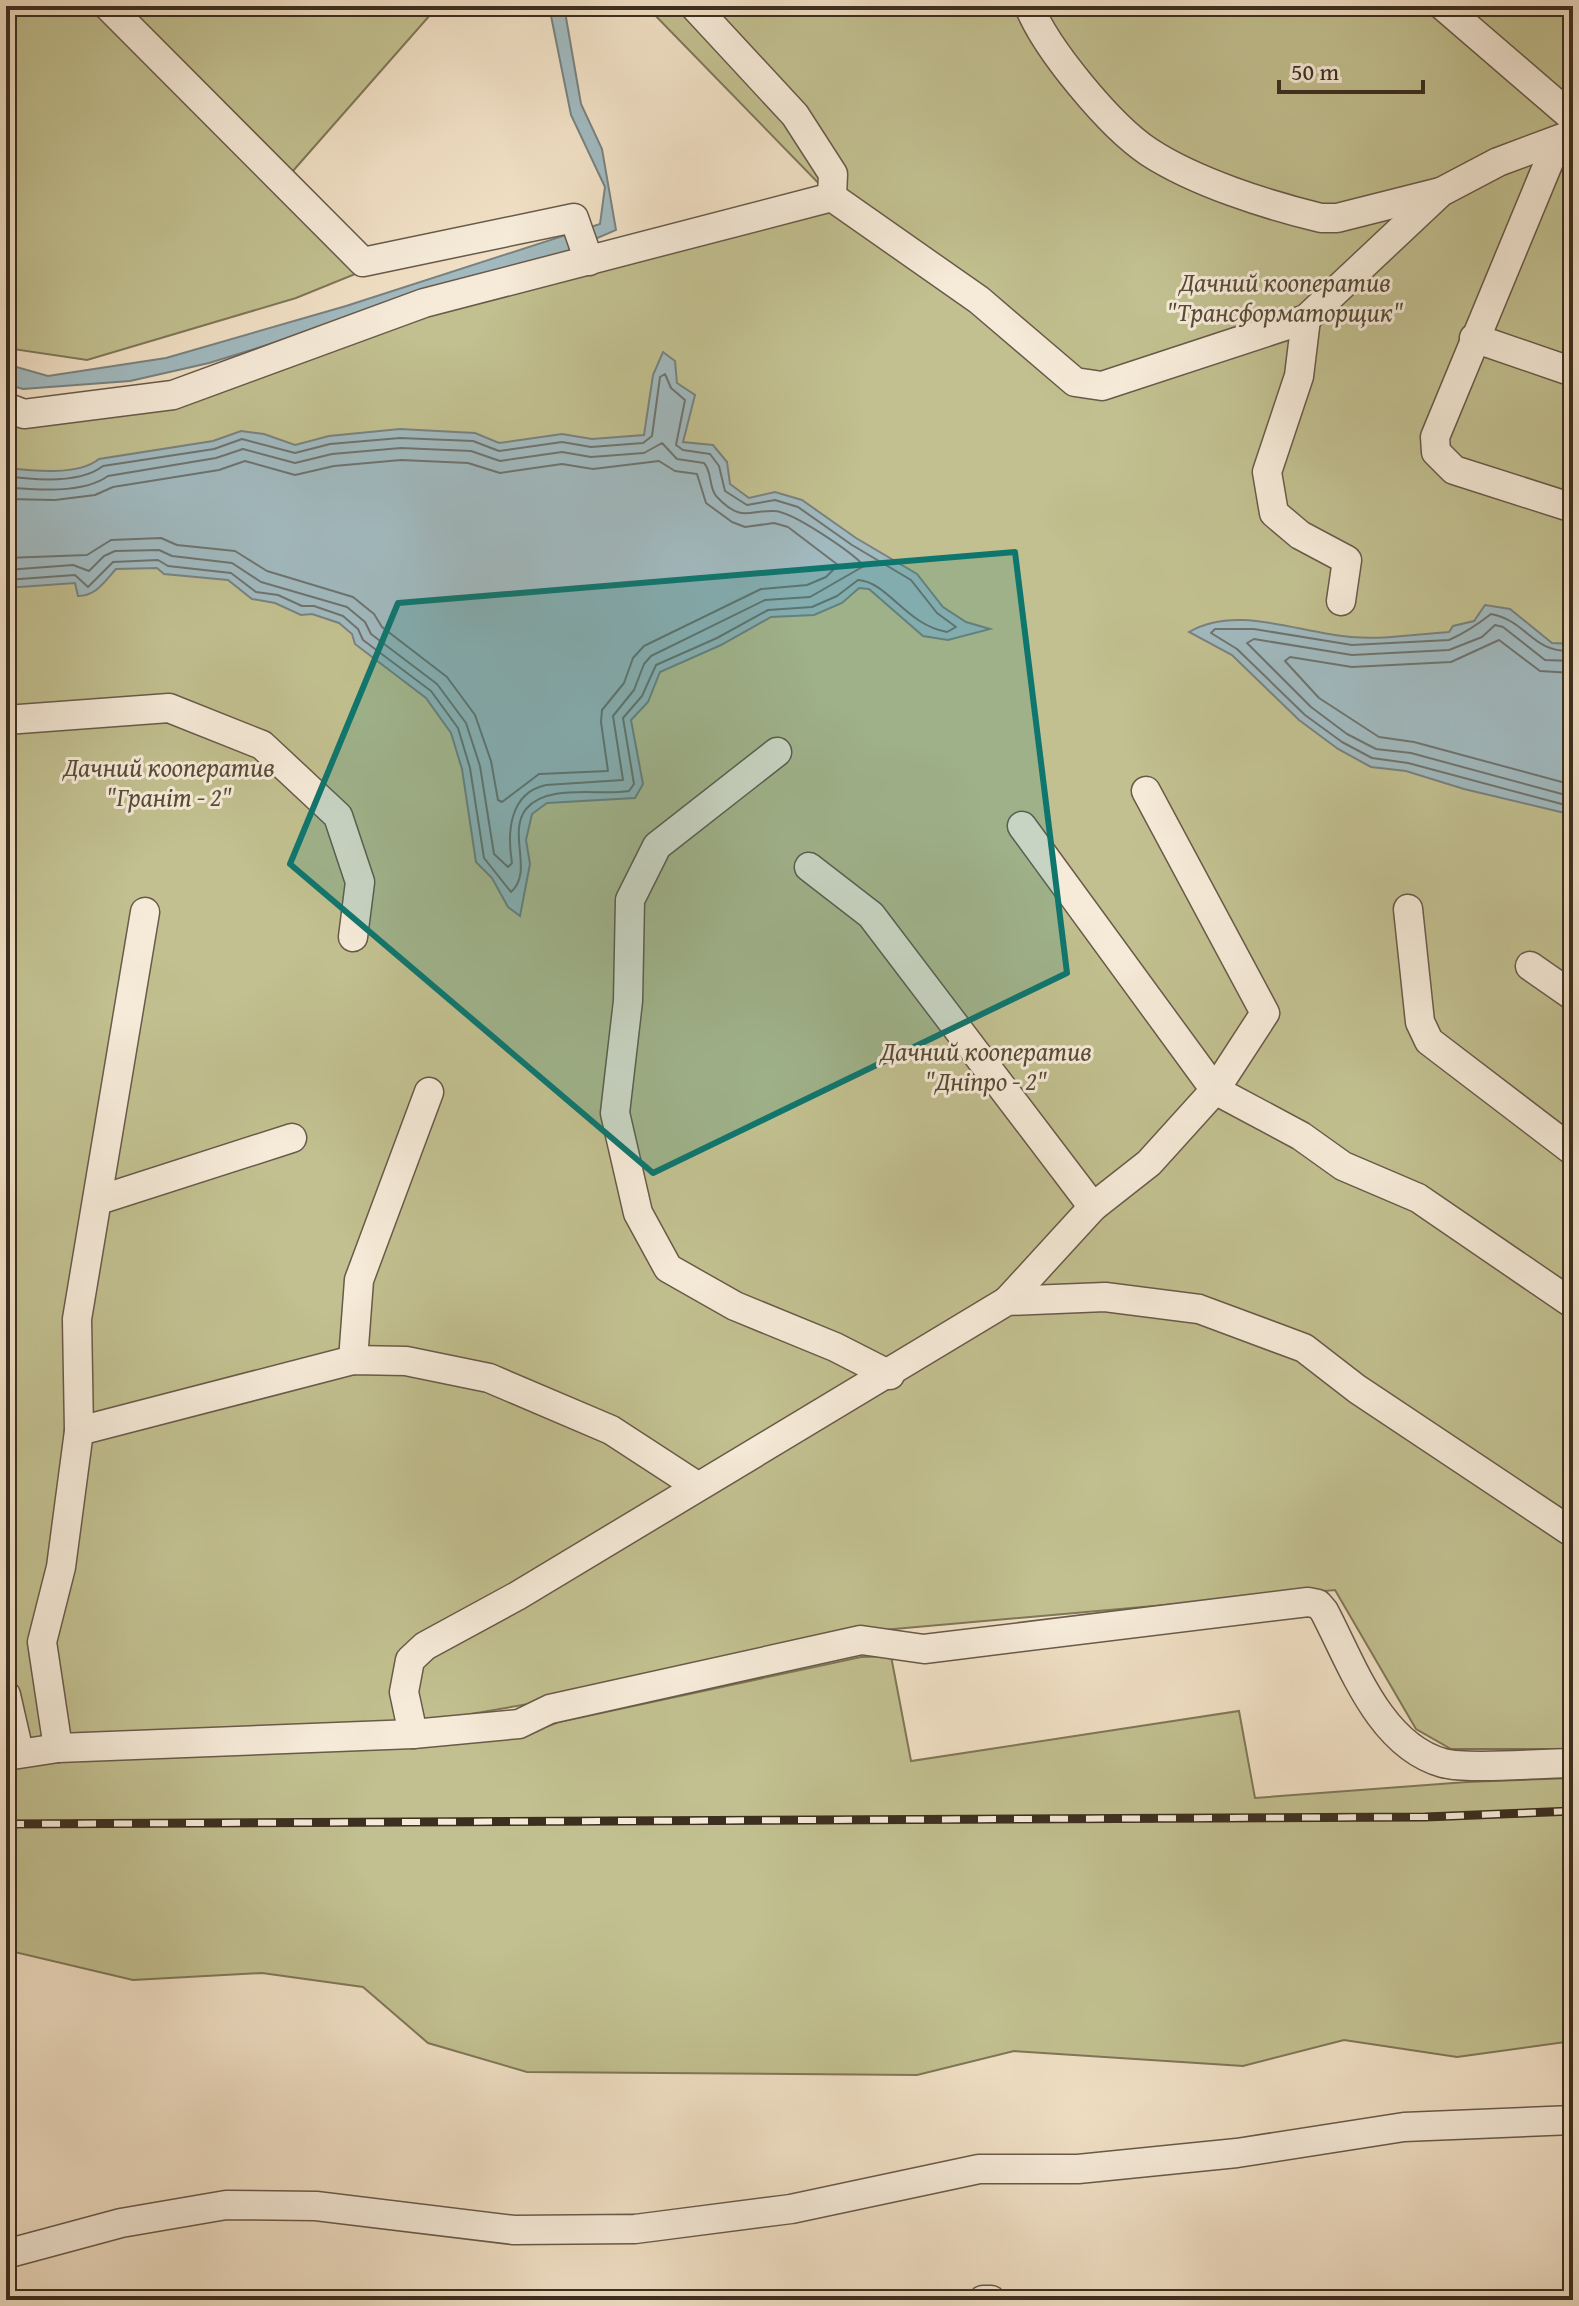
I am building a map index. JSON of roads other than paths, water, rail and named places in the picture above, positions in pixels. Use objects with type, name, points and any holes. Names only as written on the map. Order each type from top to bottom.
[{"type":"lane","points":[[108,6],[363,262],[574,218],[589,261]]},
{"type":"lane","points":[[694,6],[795,115],[833,174],[832,197]]},
{"type":"lane","points":[[1029,6],[1040,34],[1109,114],[1148,151],[1209,181],[1294,212],[1337,218],[1441,192],[1568,131]]},
{"type":"lane","points":[[1443,6],[1568,131]]},
{"type":"lane","points":[[1568,131],[1474,338],[1435,437],[1436,452],[1454,470],[1573,508]]},
{"type":"lane","points":[[6,407],[24,414],[173,395],[424,303],[832,197],[979,300],[1075,382],[1102,386],[1306,319],[1441,192]]},
{"type":"lane","points":[[1306,319],[1299,376],[1267,472],[1274,513],[1300,535],[1347,560],[1341,601]]},
{"type":"lane","points":[[1474,338],[1573,372]]},
{"type":"lane","points":[[6,720],[169,708],[262,745],[338,816],[360,882],[353,937]]},
{"type":"lane","points":[[777,752],[657,846],[630,900],[628,1001],[615,1113],[638,1213],[668,1268],[735,1306],[835,1347],[890,1375]]},
{"type":"lane","points":[[413,1734],[404,1692],[410,1660],[425,1646],[517,1596],[697,1486],[890,1375],[1007,1301],[1093,1207],[1149,1163],[1215,1090],[1265,1013],[1146,791]]},
{"type":"lane","points":[[1022,826],[1215,1090],[1301,1136],[1343,1166],[1418,1198],[1573,1304]]},
{"type":"lane","points":[[809,867],[871,915],[1093,1207]]},
{"type":"lane","points":[[1408,909],[1420,1022],[1429,1041],[1573,1151]]},
{"type":"lane","points":[[58,1748],[42,1642],[61,1567],[79,1431],[77,1319],[145,912]]},
{"type":"lane","points":[[1530,966],[1573,996]]},
{"type":"lane","points":[[353,1360],[359,1280],[429,1092]]},
{"type":"lane","points":[[99,1200],[292,1138]]},
{"type":"lane","points":[[1007,1301],[1105,1297],[1199,1309],[1304,1348],[1357,1389],[1573,1533]]},
{"type":"lane","points":[[79,1431],[353,1360],[406,1361],[489,1378],[611,1430],[697,1486]]},
{"type":"lane","points":[[6,1695],[13,1754],[58,1748],[413,1734],[519,1724],[550,1709],[861,1640],[924,1649],[1308,1602],[1318,1604],[1324,1611],[1383,1718],[1419,1753],[1445,1764],[1573,1763]]},
{"type":"lane","points":[[6,2254],[121,2223],[226,2205],[316,2206],[514,2230],[635,2229],[791,2209],[979,2169],[1078,2169],[1237,2153],[1404,2127],[1573,2120]]},
{"type":"lane","points":[[983,2300],[991,2300]]},
{"type":"water","points":[[549,6],[564,6],[581,104],[602,149],[616,230],[556,256],[209,363],[130,381],[23,389],[6,384],[6,364],[48,376],[166,358],[346,306],[600,224],[605,187],[571,115]]},
{"type":"water","points":[[663,352],[675,361],[677,383],[695,395],[683,442],[713,445],[727,462],[730,484],[749,498],[775,492],[802,500],[856,538],[917,574],[943,607],[966,622],[990,629],[948,640],[923,636],[869,589],[859,588],[842,603],[814,615],[771,617],[721,645],[660,672],[648,702],[631,720],[643,784],[635,798],[547,803],[532,814],[526,840],[530,864],[520,916],[508,907],[492,878],[476,862],[462,769],[451,733],[426,698],[355,644],[352,634],[339,623],[252,599],[228,580],[164,574],[157,568],[116,569],[90,594],[78,596],[75,583],[6,588],[6,468],[67,470],[99,459],[213,441],[241,431],[264,434],[295,445],[329,436],[400,429],[475,433],[499,443],[562,434],[592,439],[644,435],[653,375]]},
{"type":"water","points":[[1485,605],[1510,609],[1552,643],[1573,644],[1573,815],[1464,789],[1406,771],[1371,767],[1338,749],[1299,720],[1232,655],[1189,632],[1227,620],[1247,620],[1363,638],[1449,632],[1453,626],[1474,621]]},
{"type":"railway","points":[[6,1824],[1425,1817],[1573,1811]]},
{"type":"park label","name":"Дачний кооператив \"Трансформаторщик\"","points":[[1285,296]]},
{"type":"park label","name":"Дачний кооператив \"Граніт - 2\"","points":[[169,781]]},
{"type":"park label","name":"Дачний кооператив \"Дніпро - 2\"","points":[[986,1065]]}]
